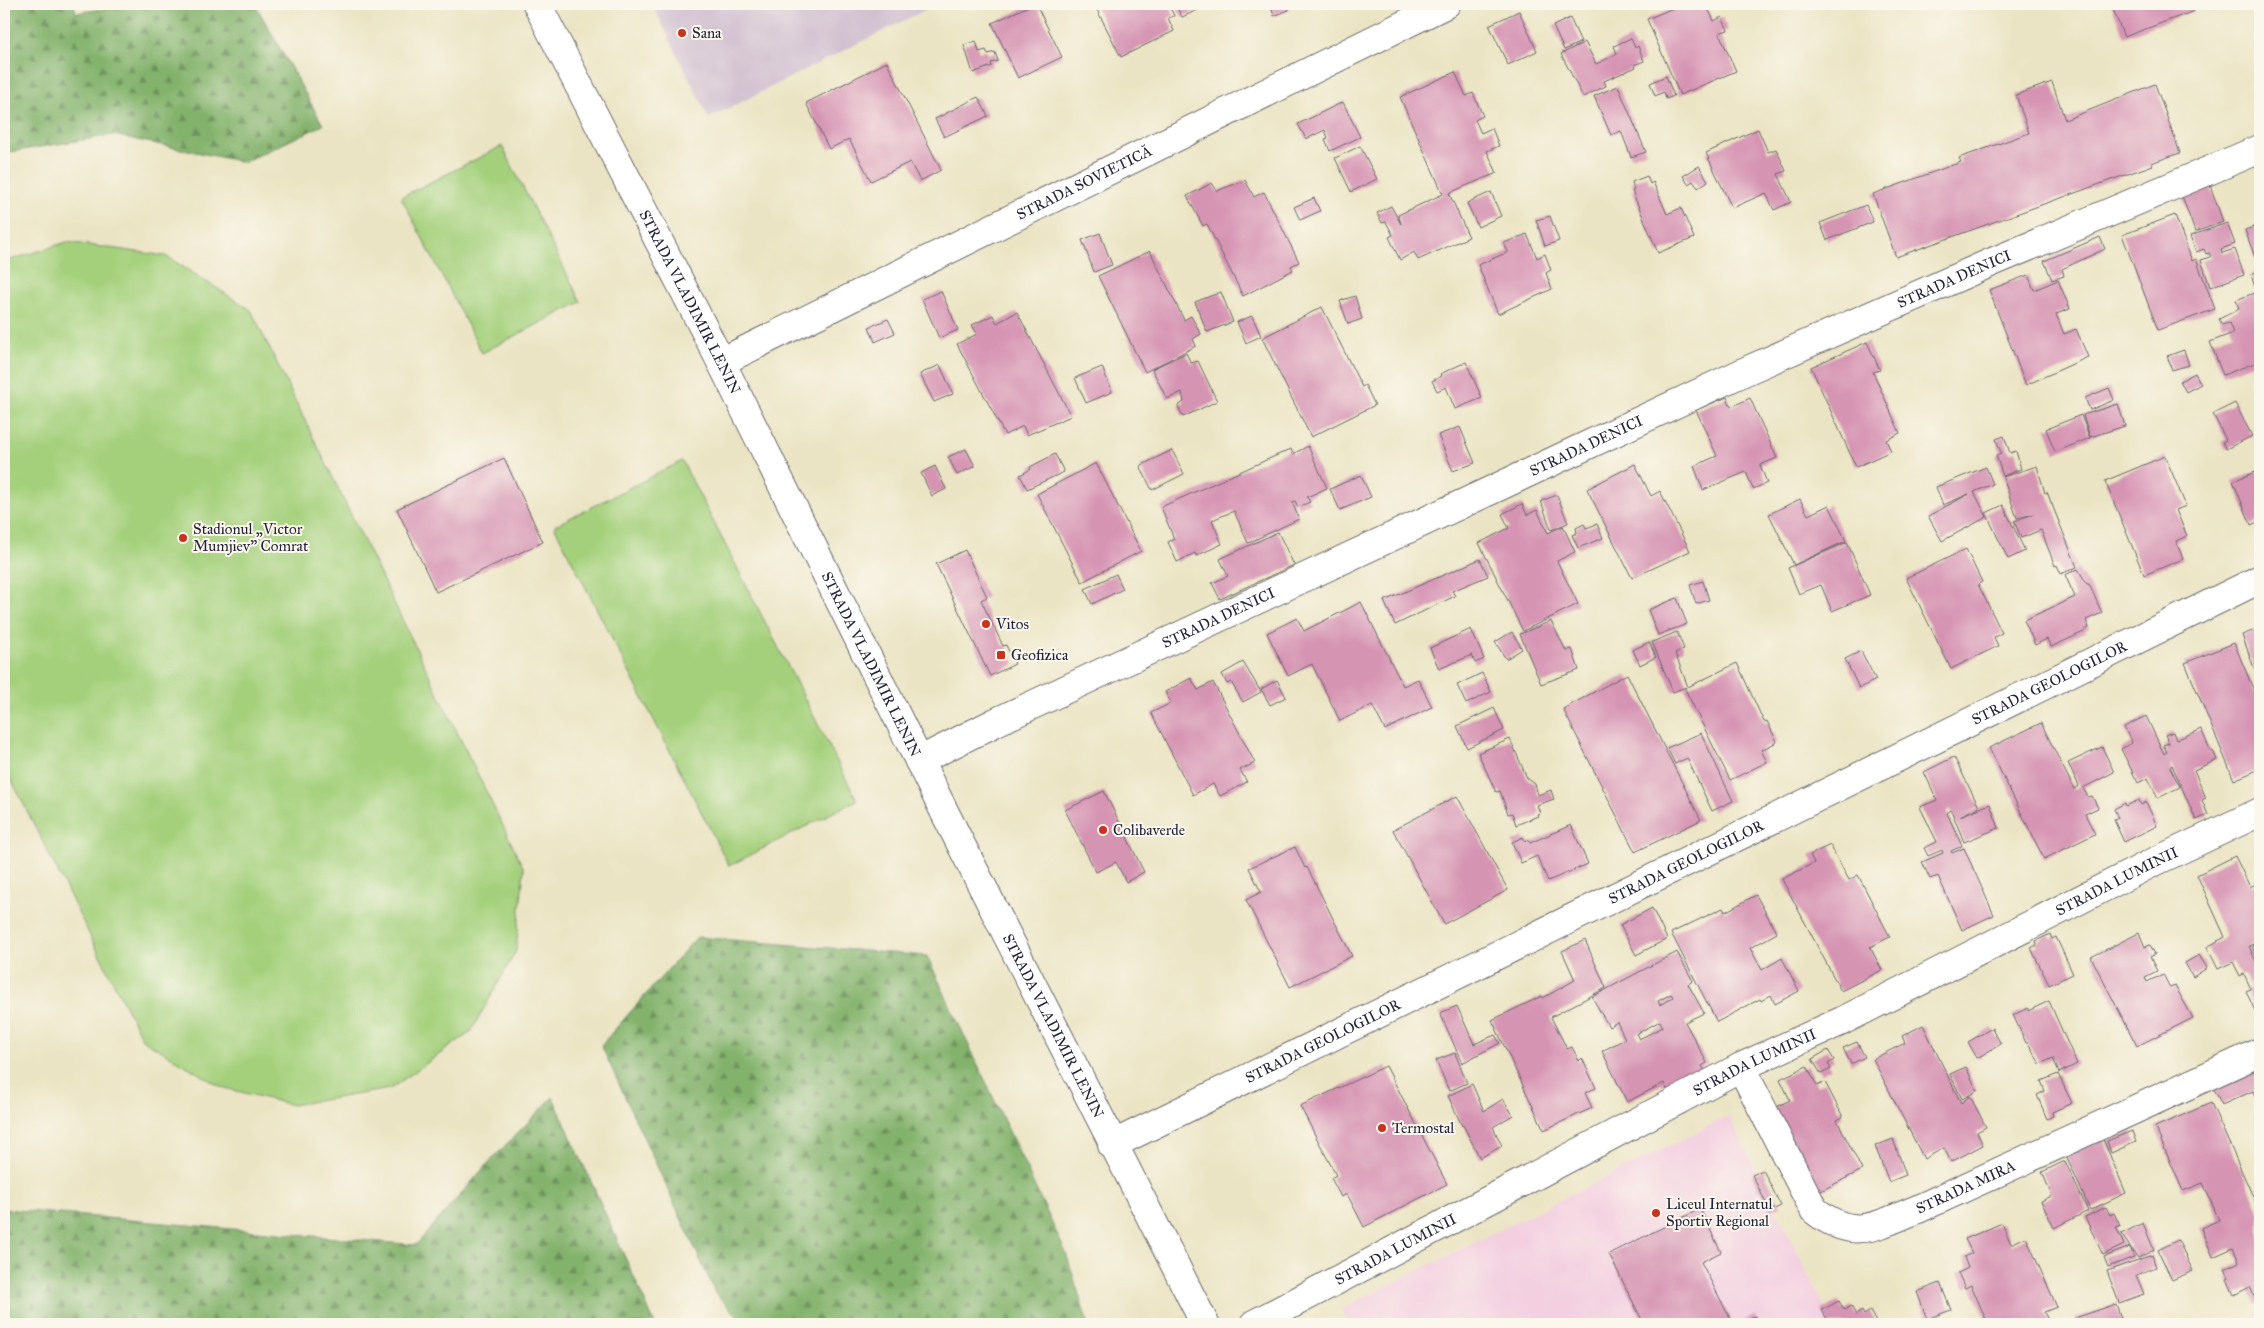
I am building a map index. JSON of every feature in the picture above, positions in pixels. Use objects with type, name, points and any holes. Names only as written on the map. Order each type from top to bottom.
[{"type":"street","name":"STRADA VLADIMIR LENIN","points":[[537,4],[721,362],[1112,1145],[1205,1324]]},
{"type":"street","name":"STRADA SOVIETICĂ","points":[[721,362],[1446,4]]},
{"type":"street","name":"STRADA DENICI","points":[[919,761],[1005,718],[1748,370],[1990,263],[2260,149]]},
{"type":"street","name":"STRADA GEOLOGILOR","points":[[1112,1145],[2260,578]]},
{"type":"street","name":"STRADA LUMINII","points":[[1254,1324],[1741,1067],[1842,1021],[2150,864],[2260,812]]},
{"type":"street","name":"STRADA MIRA","points":[[1741,1067],[1814,1210],[1830,1222],[1843,1228],[1858,1229],[1878,1224],[1918,1209],[2260,1052]]},
{"type":"shaded area","points":[[652,4],[937,4],[709,118]]},
{"type":"shaded area","name":"Liceul Internatul Sportiv Regional","points":[[1729,1116],[1833,1324],[1349,1324],[1341,1309]]},
{"type":"green space","points":[[4,4],[74,4],[76,13],[136,4],[255,4],[323,125],[244,162],[113,135],[4,153]]},
{"type":"green space","points":[[502,146],[581,302],[482,353],[401,197]]},
{"type":"green space","name":"Stadionul „Victor Mumjiev” Comrat","points":[[67,242],[166,256],[251,310],[524,869],[516,951],[471,1032],[390,1089],[292,1105],[221,1087],[142,1039],[4,765],[4,262]]},
{"type":"green space","points":[[682,461],[857,800],[729,866],[554,526]]},
{"type":"green space","points":[[697,937],[927,956],[1066,1253],[1088,1324],[745,1324],[716,1294],[601,1045]]},
{"type":"green space","points":[[553,1097],[655,1324],[4,1324],[4,1209],[416,1245],[489,1162]]},
{"type":"building","points":[[925,4],[938,4],[927,8]]},
{"type":"building","points":[[1036,4],[1062,57],[1018,78],[992,23]]},
{"type":"building","points":[[1094,4],[1162,4],[1164,7],[1169,5],[1174,16],[1168,18],[1174,31],[1121,57]]},
{"type":"building","points":[[1175,4],[1211,4],[1182,17]]},
{"type":"building","points":[[1270,4],[1287,4],[1289,10],[1274,16]]},
{"type":"building","points":[[1683,4],[1706,4],[1714,21],[1722,17],[1728,30],[1719,33],[1736,71],[1680,95],[1647,19]]},
{"type":"building","points":[[2111,4],[2192,4],[2194,11],[2124,37]]},
{"type":"building","points":[[1519,11],[1537,51],[1508,65],[1489,25]]},
{"type":"building","points":[[1570,18],[1581,42],[1564,50],[1553,26]]},
{"type":"building","points":[[1631,38],[1635,48],[1638,46],[1644,61],[1634,65],[1636,67],[1604,81],[1606,86],[1583,97],[1561,54],[1585,42],[1596,64],[1617,54],[1614,46]]},
{"type":"building","points":[[976,41],[979,52],[986,50],[988,54],[995,52],[998,61],[991,63],[992,66],[973,73],[964,45]]},
{"type":"building","points":[[887,62],[941,170],[920,181],[910,162],[871,181],[849,139],[829,149],[806,103]]},
{"type":"building","points":[[1455,72],[1466,96],[1473,93],[1483,116],[1475,120],[1481,133],[1492,128],[1499,146],[1487,151],[1497,173],[1449,193],[1469,237],[1418,260],[1414,252],[1400,260],[1389,237],[1393,235],[1386,222],[1382,223],[1377,213],[1391,206],[1401,224],[1398,215],[1443,194],[1400,97]]},
{"type":"building","points":[[1666,76],[1674,96],[1666,99],[1664,92],[1655,96],[1650,83]]},
{"type":"building","points":[[2052,82],[2065,120],[2155,84],[2180,153],[2151,163],[2153,165],[1896,257],[1873,194],[1961,162],[1959,158],[2029,133],[2016,95]]},
{"type":"building","points":[[1618,86],[1646,152],[1631,157],[1621,131],[1611,135],[1594,96]]},
{"type":"building","points":[[978,97],[988,116],[944,137],[935,119]]},
{"type":"building","points":[[1343,102],[1360,137],[1330,151],[1325,139],[1328,138],[1325,130],[1306,139],[1298,124]]},
{"type":"building","points":[[1758,129],[1768,152],[1776,149],[1786,171],[1778,174],[1791,202],[1774,210],[1766,193],[1732,208],[1706,153]]},
{"type":"building","points":[[1360,146],[1377,179],[1351,192],[1335,158]]},
{"type":"building","points":[[1699,166],[1708,181],[1698,188],[1693,181],[1688,184],[1683,176]]},
{"type":"building","points":[[1647,176],[1650,184],[1653,182],[1667,214],[1681,208],[1694,238],[1658,253],[1632,191],[1634,190],[1632,182]]},
{"type":"building","points":[[1245,180],[1254,197],[1264,192],[1299,262],[1291,266],[1293,270],[1243,296],[1207,224],[1203,226],[1187,196],[1212,183],[1217,191]]},
{"type":"building","points":[[2210,185],[2223,222],[2195,232],[2182,196]]},
{"type":"building","points":[[1491,192],[1501,216],[1478,227],[1467,203]]},
{"type":"building","points":[[1314,198],[1320,211],[1300,220],[1294,207]]},
{"type":"building","points":[[1866,205],[1873,222],[1827,240],[1820,223]]},
{"type":"building","points":[[2175,215],[2192,261],[2196,259],[2215,309],[2158,330],[2122,235]]},
{"type":"building","points":[[1550,216],[1559,241],[1545,246],[1536,220]]},
{"type":"building","points":[[2227,223],[2235,244],[2221,249],[2222,253],[2235,249],[2244,275],[2210,287],[2201,260],[2211,257],[2209,253],[2206,254],[2204,249],[2196,252],[2190,236]]},
{"type":"building","points":[[2260,225],[2260,271],[2245,230]]},
{"type":"building","points":[[1100,233],[1112,265],[1094,272],[1082,240]]},
{"type":"building","points":[[1527,234],[1537,258],[1545,254],[1551,270],[1546,273],[1552,289],[1498,314],[1478,265],[1508,252],[1504,243]]},
{"type":"building","points":[[2100,237],[2105,249],[2062,269],[2064,276],[2052,280],[2044,261]]},
{"type":"building","points":[[1150,251],[1184,320],[1191,316],[1201,334],[1193,339],[1196,346],[1145,372],[1098,276]]},
{"type":"building","points":[[2260,271],[2260,289],[2256,291],[2251,274]]},
{"type":"building","points":[[2028,275],[2034,290],[2058,280],[2070,309],[2056,314],[2064,334],[2076,329],[2088,357],[2026,385],[1989,290]]},
{"type":"building","points":[[941,291],[958,330],[939,338],[922,299]]},
{"type":"building","points":[[1221,292],[1233,322],[1207,332],[1195,302]]},
{"type":"building","points":[[2254,293],[2258,304],[2260,303],[2260,361],[2223,375],[2210,342],[2233,333],[2229,323],[2222,325],[2219,319],[2239,309],[2236,300]]},
{"type":"building","points":[[1355,296],[1362,319],[1348,324],[1340,301]]},
{"type":"building","points":[[1322,307],[1362,387],[1365,385],[1375,405],[1311,437],[1262,338]]},
{"type":"building","points":[[1017,312],[1071,416],[1027,435],[1023,426],[1005,435],[957,344],[977,334],[972,325],[993,315],[997,323]]},
{"type":"building","points":[[1252,316],[1261,336],[1246,343],[1237,322]]},
{"type":"building","points":[[888,319],[895,333],[875,342],[869,327]]},
{"type":"building","points":[[1867,342],[1880,370],[1873,372],[1900,433],[1886,440],[1891,451],[1856,467],[1811,367]]},
{"type":"building","points":[[2184,350],[2189,365],[2172,370],[2167,356]]},
{"type":"building","points":[[1186,353],[1191,363],[1198,361],[1217,401],[1183,417],[1178,406],[1184,402],[1182,392],[1167,399],[1152,369]]},
{"type":"building","points":[[1466,362],[1482,398],[1455,409],[1446,387],[1437,391],[1432,381],[1442,376],[1440,374]]},
{"type":"building","points":[[940,365],[953,394],[934,402],[920,374]]},
{"type":"building","points":[[1102,367],[1112,392],[1086,403],[1075,378]]},
{"type":"building","points":[[2195,373],[2201,384],[2186,392],[2180,381]]},
{"type":"building","points":[[2109,388],[2114,400],[2090,410],[2085,398]]},
{"type":"building","points":[[1727,397],[1731,407],[1750,398],[1777,458],[1760,465],[1767,483],[1753,489],[1746,472],[1703,490],[1694,466],[1717,456],[1696,410]]},
{"type":"building","points":[[2235,403],[2252,436],[2226,449],[2222,442],[2226,440],[2213,414]]},
{"type":"building","points":[[2118,404],[2125,426],[2090,437],[2083,415]]},
{"type":"building","points":[[2081,415],[2090,438],[2055,452],[2046,429]]},
{"type":"building","points":[[1460,427],[1475,463],[1453,471],[1438,435]]},
{"type":"building","points":[[2004,436],[2010,453],[2016,451],[2021,469],[2003,476],[1996,455],[2001,453],[1996,439]]},
{"type":"building","points":[[1308,446],[1327,488],[1307,497],[1310,502],[1298,507],[1295,501],[1292,502],[1299,519],[1248,543],[1234,511],[1212,520],[1222,544],[1196,556],[1195,553],[1177,562],[1168,542],[1174,539],[1161,507],[1291,449],[1293,454]]},
{"type":"building","points":[[966,449],[975,466],[957,475],[948,457]]},
{"type":"building","points":[[1172,450],[1184,474],[1152,490],[1140,466]]},
{"type":"building","points":[[1055,454],[1064,472],[1027,489],[1020,475],[1031,469],[1030,467]]},
{"type":"building","points":[[2165,456],[2186,506],[2176,510],[2187,536],[2176,541],[2183,559],[2144,575],[2105,481]]},
{"type":"building","points":[[504,458],[543,542],[436,592],[397,509]]},
{"type":"building","points":[[1096,463],[1141,551],[1082,582],[1037,494]]},
{"type":"building","points":[[1635,464],[1651,496],[1660,491],[1690,551],[1632,578],[1587,489]]},
{"type":"building","points":[[935,466],[946,489],[932,496],[921,473]]},
{"type":"building","points":[[2037,466],[2045,493],[2047,492],[2077,567],[2061,574],[2057,565],[2055,566],[2041,530],[2021,538],[2014,521],[2034,514],[2017,518],[2003,477]]},
{"type":"building","points":[[1986,467],[1993,484],[1974,492],[1987,517],[1942,541],[1928,516],[1969,494],[1943,505],[1936,487]]},
{"type":"building","points":[[2260,470],[2260,513],[2258,514],[2260,521],[2251,525],[2233,481]]},
{"type":"building","points":[[1361,475],[1371,497],[1340,510],[1330,489]]},
{"type":"building","points":[[1557,495],[1568,523],[1551,530],[1541,501]]},
{"type":"building","points":[[1800,499],[1808,515],[1829,505],[1846,541],[1794,565],[1769,514]]},
{"type":"building","points":[[1522,504],[1527,515],[1537,510],[1548,533],[1563,526],[1575,552],[1557,561],[1578,604],[1523,631],[1479,543],[1509,528],[1502,514]]},
{"type":"building","points":[[2003,505],[2025,551],[2008,559],[1986,513]]},
{"type":"building","points":[[1584,524],[1586,528],[1597,524],[1603,538],[1578,548],[1572,535],[1577,533],[1576,528]]},
{"type":"building","points":[[1278,532],[1294,565],[1220,599],[1212,583],[1228,576],[1220,559]]},
{"type":"building","points":[[1847,542],[1870,595],[1832,611],[1821,585],[1799,594],[1788,568]]},
{"type":"building","points":[[1966,549],[1982,582],[1978,584],[2002,633],[1994,637],[1998,646],[1951,669],[1906,578]]},
{"type":"building","points":[[965,550],[987,597],[981,600],[1003,646],[1006,645],[1015,664],[990,676],[936,564]]},
{"type":"building","points":[[1480,559],[1488,576],[1452,591],[1455,596],[1395,625],[1384,601]]},
{"type":"building","points":[[2078,569],[2087,584],[2089,584],[2102,613],[2086,620],[2089,628],[2086,631],[2051,647],[2047,639],[2035,645],[2024,620],[2075,597],[2065,575]]},
{"type":"building","points":[[1116,574],[1123,589],[1092,604],[1085,589]]},
{"type":"building","points":[[1703,581],[1709,600],[1696,604],[1690,585]]},
{"type":"building","points":[[1677,598],[1687,624],[1658,635],[1648,610]]},
{"type":"building","points":[[1361,602],[1403,686],[1418,679],[1432,707],[1385,730],[1372,705],[1340,721],[1312,664],[1288,676],[1267,633],[1297,618],[1304,631]]},
{"type":"building","points":[[1551,621],[1566,651],[1572,649],[1579,670],[1541,684],[1520,634]]},
{"type":"building","points":[[2260,628],[2260,665],[2254,668],[2242,635]]},
{"type":"building","points":[[1471,629],[1484,659],[1475,663],[1472,655],[1439,669],[1430,648]]},
{"type":"building","points":[[1512,632],[1522,649],[1506,659],[1495,642]]},
{"type":"building","points":[[1677,632],[1684,649],[1675,653],[1688,687],[1737,663],[1764,722],[1767,721],[1777,742],[1761,750],[1767,762],[1730,780],[1685,689],[1686,687],[1673,692],[1652,642]]},
{"type":"building","points":[[1649,642],[1656,657],[1640,665],[1633,650]]},
{"type":"building","points":[[2234,643],[2255,693],[2260,691],[2260,769],[2234,780],[2185,663]]},
{"type":"building","points":[[1861,651],[1876,680],[1859,688],[1845,659]]},
{"type":"building","points":[[1243,662],[1261,692],[1243,702],[1231,682],[1227,684],[1222,674]]},
{"type":"building","points":[[1482,673],[1491,692],[1466,704],[1457,685]]},
{"type":"building","points":[[1627,674],[1701,820],[1635,852],[1563,709]]},
{"type":"building","points":[[1191,678],[1198,690],[1213,682],[1255,763],[1240,770],[1247,782],[1220,796],[1213,784],[1193,795],[1151,713],[1171,703],[1165,692]]},
{"type":"building","points":[[1277,680],[1286,697],[1270,705],[1261,689]]},
{"type":"building","points":[[1494,708],[1504,730],[1467,748],[1457,726]]},
{"type":"building","points":[[2146,716],[2164,754],[2167,752],[2163,745],[2169,743],[2165,735],[2173,732],[2176,740],[2201,729],[2211,752],[2213,751],[2217,760],[2194,770],[2206,798],[2202,800],[2208,815],[2196,820],[2172,765],[2170,767],[2180,787],[2158,798],[2148,778],[2138,783],[2121,749],[2132,743],[2124,727]]},
{"type":"building","points":[[2041,723],[2074,789],[2079,786],[2068,763],[2102,747],[2114,772],[2083,788],[2088,797],[2092,796],[2098,808],[2085,814],[2095,834],[2044,859],[1989,748]]},
{"type":"building","points":[[1701,733],[1733,801],[1712,811],[1687,758],[1675,764],[1667,748]]},
{"type":"building","points":[[1510,739],[1527,778],[1535,784],[1538,795],[1551,790],[1554,799],[1537,805],[1540,813],[1537,814],[1538,816],[1516,825],[1512,813],[1508,814],[1500,791],[1496,792],[1478,753]]},
{"type":"building","points":[[1954,757],[1979,807],[1960,816],[1990,804],[1999,828],[1964,842],[1951,810],[1947,813],[1962,846],[1951,851],[1952,853],[1964,848],[1994,915],[1962,930],[1938,876],[1930,879],[1922,862],[1943,853],[1942,850],[1928,856],[1924,848],[1937,842],[1920,807],[1937,800],[1924,772]]},
{"type":"building","points":[[1104,791],[1144,872],[1126,882],[1116,862],[1096,872],[1065,810]]},
{"type":"building","points":[[1457,796],[1508,890],[1444,924],[1393,830]]},
{"type":"building","points":[[2139,800],[2141,805],[2146,802],[2157,826],[2124,842],[2114,820],[2118,818],[2114,809],[2125,803],[2126,806]]},
{"type":"building","points":[[1571,825],[1588,864],[1548,881],[1537,856],[1521,863],[1512,842],[1523,837],[1525,841],[1528,839],[1530,843]]},
{"type":"building","points":[[1830,845],[1849,880],[1858,875],[1890,937],[1870,947],[1882,970],[1841,991],[1782,879],[1814,863],[1810,855]]},
{"type":"building","points":[[1295,847],[1352,956],[1290,987],[1246,900],[1261,892],[1249,868]]},
{"type":"building","points":[[2235,856],[2250,887],[2258,883],[2260,888],[2260,910],[2255,912],[2260,925],[2260,941],[2249,946],[2260,970],[2256,973],[2260,978],[2260,1009],[2255,1011],[2246,991],[2251,989],[2244,974],[2240,976],[2233,962],[2218,969],[2207,947],[2225,937],[2197,875]]},
{"type":"building","points":[[1756,895],[1777,933],[1750,948],[1762,970],[1782,958],[1799,991],[1775,1004],[1771,995],[1761,1001],[1760,999],[1717,1022],[1671,933],[1723,908],[1725,912]]},
{"type":"building","points":[[1652,908],[1667,939],[1636,955],[1620,925]]},
{"type":"building","points":[[2139,933],[2145,947],[2150,945],[2155,954],[2150,957],[2157,971],[2145,977],[2147,982],[2163,974],[2170,988],[2175,986],[2193,1018],[2137,1046],[2091,957]]},
{"type":"building","points":[[2050,934],[2052,939],[2056,937],[2073,974],[2049,985],[2031,948],[2037,945],[2036,941]]},
{"type":"building","points":[[1585,940],[1606,988],[1551,1017],[1567,1049],[1572,1047],[1579,1061],[1582,1058],[1596,1088],[1585,1093],[1592,1108],[1544,1130],[1492,1020],[1542,996],[1543,998],[1575,980],[1562,951]]},
{"type":"building","points":[[2260,942],[2260,965],[2252,946]]},
{"type":"building","points":[[1677,952],[1693,981],[1688,984],[1704,1013],[1685,1022],[1707,1063],[1702,1066],[1707,1075],[1669,1094],[1664,1083],[1627,1102],[1602,1051],[1625,1039],[1617,1022],[1609,1027],[1592,997]],"holes":[[[1671,994],[1673,997],[1660,1005],[1658,1001]],[[1660,1021],[1663,1027],[1639,1039],[1636,1034]]]},
{"type":"building","points":[[2199,955],[2207,968],[2193,977],[2185,963]]},
{"type":"building","points":[[2049,1001],[2077,1064],[2059,1073],[2053,1058],[2040,1064],[2028,1043],[2026,1043],[2013,1015],[2028,1008],[2028,1011]]},
{"type":"building","points":[[1457,1006],[1474,1044],[1495,1035],[1500,1043],[1462,1063],[1440,1013]]},
{"type":"building","points":[[1923,1025],[1961,1103],[1970,1096],[1986,1127],[1977,1132],[1983,1145],[1951,1162],[1944,1148],[1924,1159],[1873,1059],[1905,1043],[1902,1036]]},
{"type":"building","points":[[1992,1028],[2001,1044],[1977,1058],[1968,1042]]},
{"type":"building","points":[[1857,1042],[1865,1057],[1851,1064],[1843,1048]]},
{"type":"building","points":[[1828,1050],[1834,1060],[1828,1064],[1831,1069],[1821,1074],[1812,1059]]},
{"type":"building","points":[[1455,1053],[1467,1083],[1449,1091],[1436,1060]]},
{"type":"building","points":[[1386,1066],[1447,1184],[1364,1227],[1347,1194],[1341,1197],[1331,1178],[1336,1175],[1300,1106]]},
{"type":"building","points":[[1807,1066],[1817,1086],[1825,1082],[1843,1117],[1837,1120],[1862,1170],[1807,1198],[1765,1113],[1790,1100],[1780,1079]]},
{"type":"building","points":[[1966,1067],[1977,1091],[1962,1099],[1950,1074]]},
{"type":"building","points":[[2260,1068],[2260,1096],[2256,1098],[2253,1091],[2222,1105],[2214,1089]]},
{"type":"building","points":[[2058,1074],[2072,1103],[2052,1112],[2053,1116],[2047,1119],[2037,1095],[2045,1091],[2041,1081]]},
{"type":"building","points":[[1472,1084],[1484,1111],[1503,1099],[1513,1115],[1493,1127],[1502,1146],[1480,1158],[1448,1096]]},
{"type":"building","points":[[2211,1103],[2260,1212],[2260,1302],[2257,1303],[2250,1287],[2234,1295],[2225,1269],[2239,1262],[2233,1248],[2213,1257],[2201,1228],[2219,1220],[2203,1183],[2183,1191],[2155,1127]]},
{"type":"building","points":[[2132,1131],[2136,1142],[2111,1153],[2107,1141]]},
{"type":"building","points":[[1893,1139],[1906,1175],[1889,1182],[1875,1146]]},
{"type":"building","points":[[2103,1139],[2126,1193],[2090,1210],[2066,1155]]},
{"type":"building","points":[[2065,1161],[2088,1211],[2054,1228],[2041,1201],[2052,1196],[2042,1172]]},
{"type":"building","points":[[1763,1170],[1781,1206],[1770,1211],[1752,1175]]},
{"type":"building","points":[[2106,1207],[2110,1215],[2114,1213],[2120,1226],[2116,1227],[2124,1245],[2103,1255],[2085,1217]]},
{"type":"building","points":[[1700,1209],[1721,1252],[1701,1262],[1733,1324],[1644,1324],[1609,1254]]},
{"type":"building","points":[[2002,1223],[2011,1244],[2026,1237],[2057,1307],[2044,1312],[2050,1324],[1988,1324],[1971,1285],[1965,1288],[1958,1273],[1968,1268],[1964,1257],[1972,1253],[1965,1239]]},
{"type":"building","points":[[2143,1223],[2154,1250],[2138,1258],[2121,1234]]},
{"type":"building","points":[[2178,1240],[2193,1271],[2172,1280],[2158,1250]]},
{"type":"building","points":[[2130,1247],[2134,1257],[2108,1267],[2104,1257]]},
{"type":"building","points":[[2152,1255],[2156,1267],[2136,1275],[2144,1294],[2119,1303],[2107,1271]]},
{"type":"building","points":[[1940,1283],[1951,1310],[1927,1319],[1917,1292]]},
{"type":"building","points":[[1839,1301],[1844,1310],[1851,1306],[1856,1315],[1862,1311],[1864,1315],[1870,1311],[1877,1324],[1829,1324],[1822,1310]]},
{"type":"building","points":[[2116,1304],[2123,1324],[2077,1324],[2075,1318]]},
{"type":"building","points":[[1755,1316],[1759,1324],[1737,1324]]},
{"type":"place","name":"Sana","points":[[682,33]]},
{"type":"place","name":"Stadionul „Victor Mumjiev” Comrat","points":[[183,538]]},
{"type":"place","name":"Vitos","points":[[986,624]]},
{"type":"place","name":"Geofizica","points":[[1001,655]]},
{"type":"place","name":"Colibaverde","points":[[1103,830]]},
{"type":"place","name":"Termostal","points":[[1382,1128]]},
{"type":"place","name":"Liceul Internatul Sportiv Regional","points":[[1656,1213]]}]
